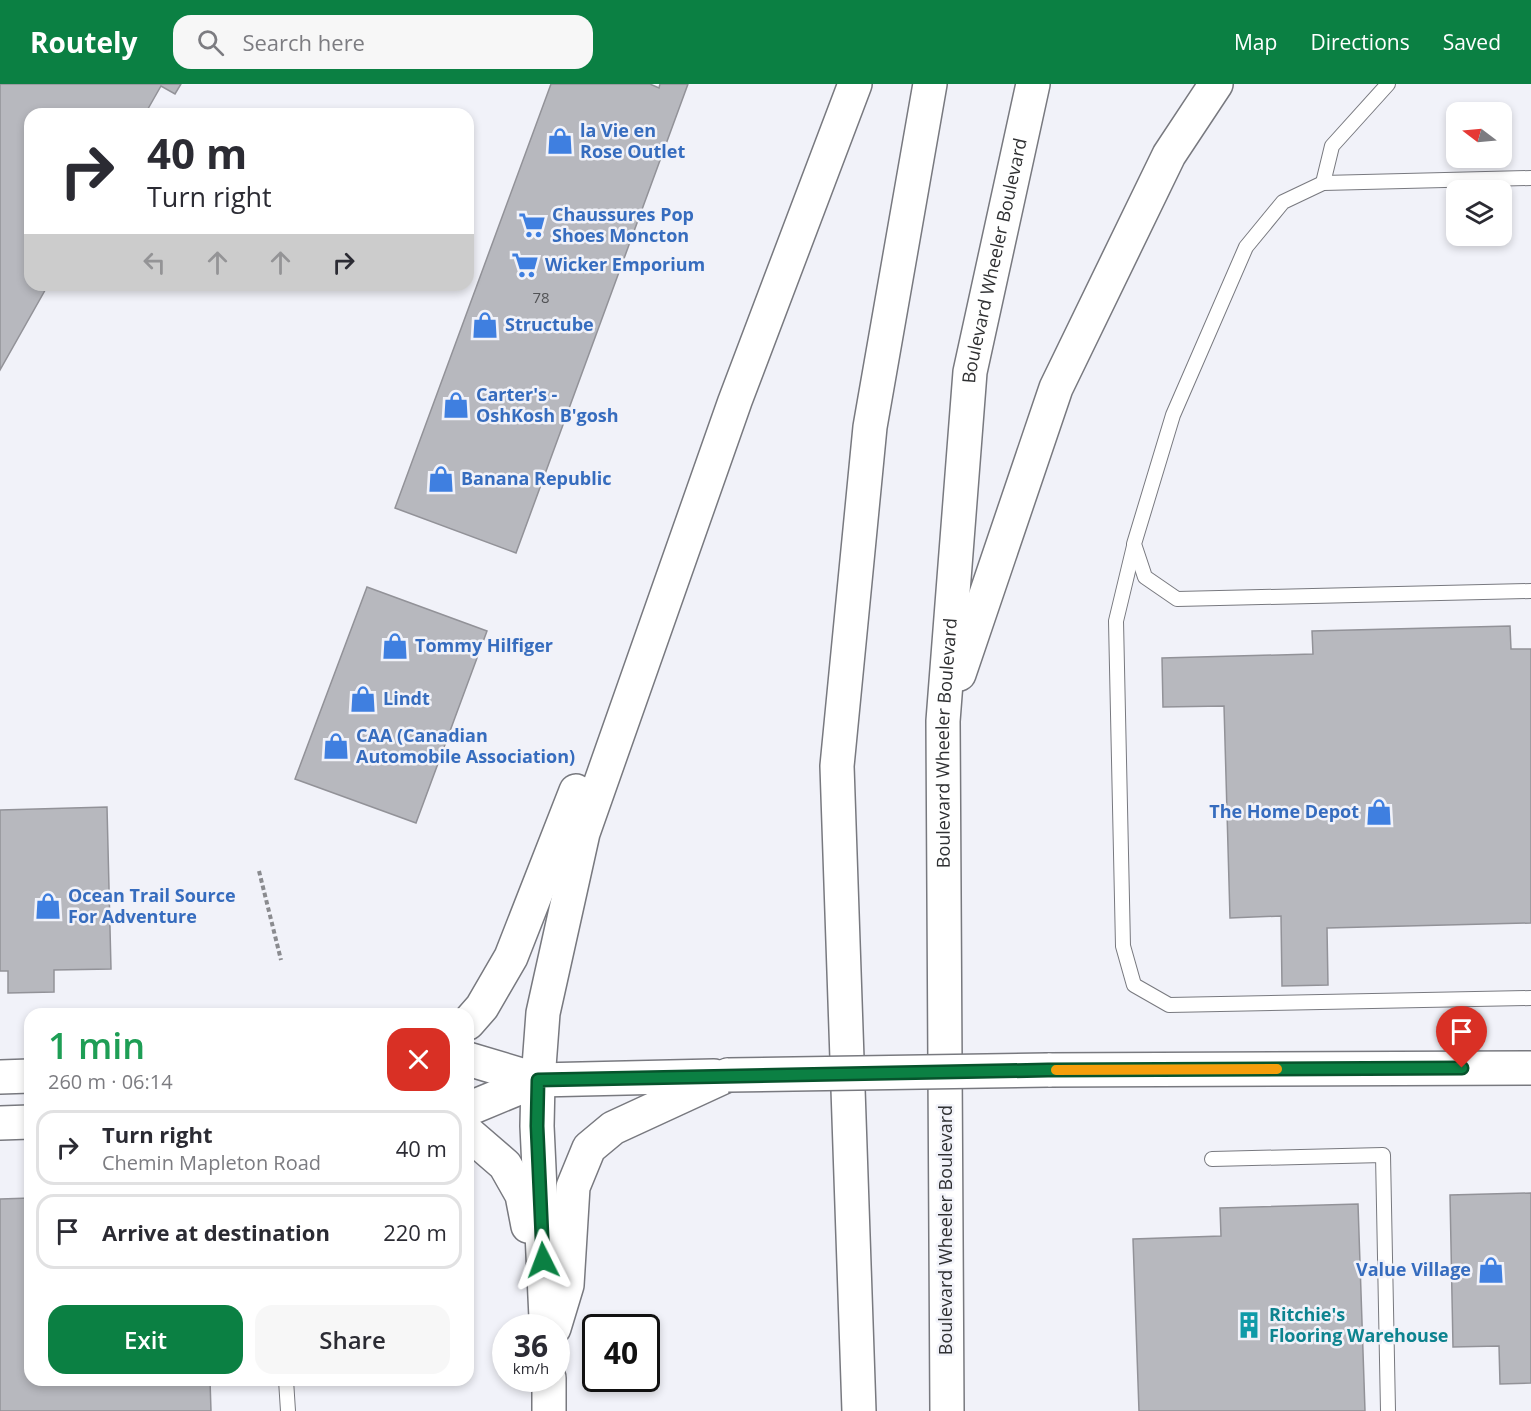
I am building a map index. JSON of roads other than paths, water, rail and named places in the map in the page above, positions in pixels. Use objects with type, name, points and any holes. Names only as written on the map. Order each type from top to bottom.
[{"type":"main road","points":[[545,1314],[537,1126],[543,1012],[583,833],[735,401],[855,84]]},
{"type":"main road","points":[[859,1411],[837,766],[870,427],[930,84]]},
{"type":"main road","name":"Boulevard Wheeler Boulevard","points":[[947,1411],[943,721],[970,372],[1033,84]]},
{"type":"main road","points":[[943,721],[1056,388],[1169,155],[1216,84]]},
{"type":"main road","points":[[474,1016],[512,957],[701,465],[735,401]]},
{"type":"main road","points":[[474,1061],[538,1080],[1048,1070],[1531,1068]]},
{"type":"main road","points":[[558,1314],[567,1285],[573,1187],[589,1149],[613,1128],[728,1075]]},
{"type":"main road","points":[[0,1077],[24,1076]]},
{"type":"main road","points":[[474,1107],[538,1080]]},
{"type":"main road","points":[[0,1123],[24,1122]]},
{"type":"main road","points":[[474,1138],[505,1165],[522,1195],[543,1314]]},
{"type":"main road","points":[[549,1392],[549,1411]]},
{"type":"lane","points":[[1323,183],[1332,146],[1388,84]]},
{"type":"lane","points":[[1531,178],[1323,183],[1283,202],[1246,247],[1173,414],[1134,544],[1116,621],[1123,946],[1134,985],[1168,1005],[1531,998]]},
{"type":"lane","points":[[1134,544],[1145,577],[1177,599],[1531,591]]},
{"type":"lane","points":[[1212,1159],[1383,1155],[1388,1411]]},
{"type":"lane","points":[[286,1386],[288,1411]]},
{"type":"place","name":"la Vie en Rose Outlet","points":[[560,141]]},
{"type":"place","name":"Chaussures Pop Shoes Moncton","points":[[532,225]]},
{"type":"place","name":"Wicker Emporium","points":[[525,265]]},
{"type":"place","name":"Structube","points":[[485,325]]},
{"type":"place","name":"Carter's - OshKosh B'gosh","points":[[456,405]]},
{"type":"place","name":"Banana Republic","points":[[441,479]]},
{"type":"place","name":"Tommy Hilfiger","points":[[395,646]]},
{"type":"place","name":"Lindt","points":[[363,699]]},
{"type":"place","name":"CAA (Canadian Automobile Association)","points":[[336,746]]},
{"type":"place","name":"The Home Depot","points":[[1379,812]]},
{"type":"place","name":"Ocean Trail Source For Adventure","points":[[48,906]]},
{"type":"place","name":"Value Village","points":[[1491,1270]]},
{"type":"place","name":"Ritchie's Flooring Warehouse","points":[[1249,1325]]}]
